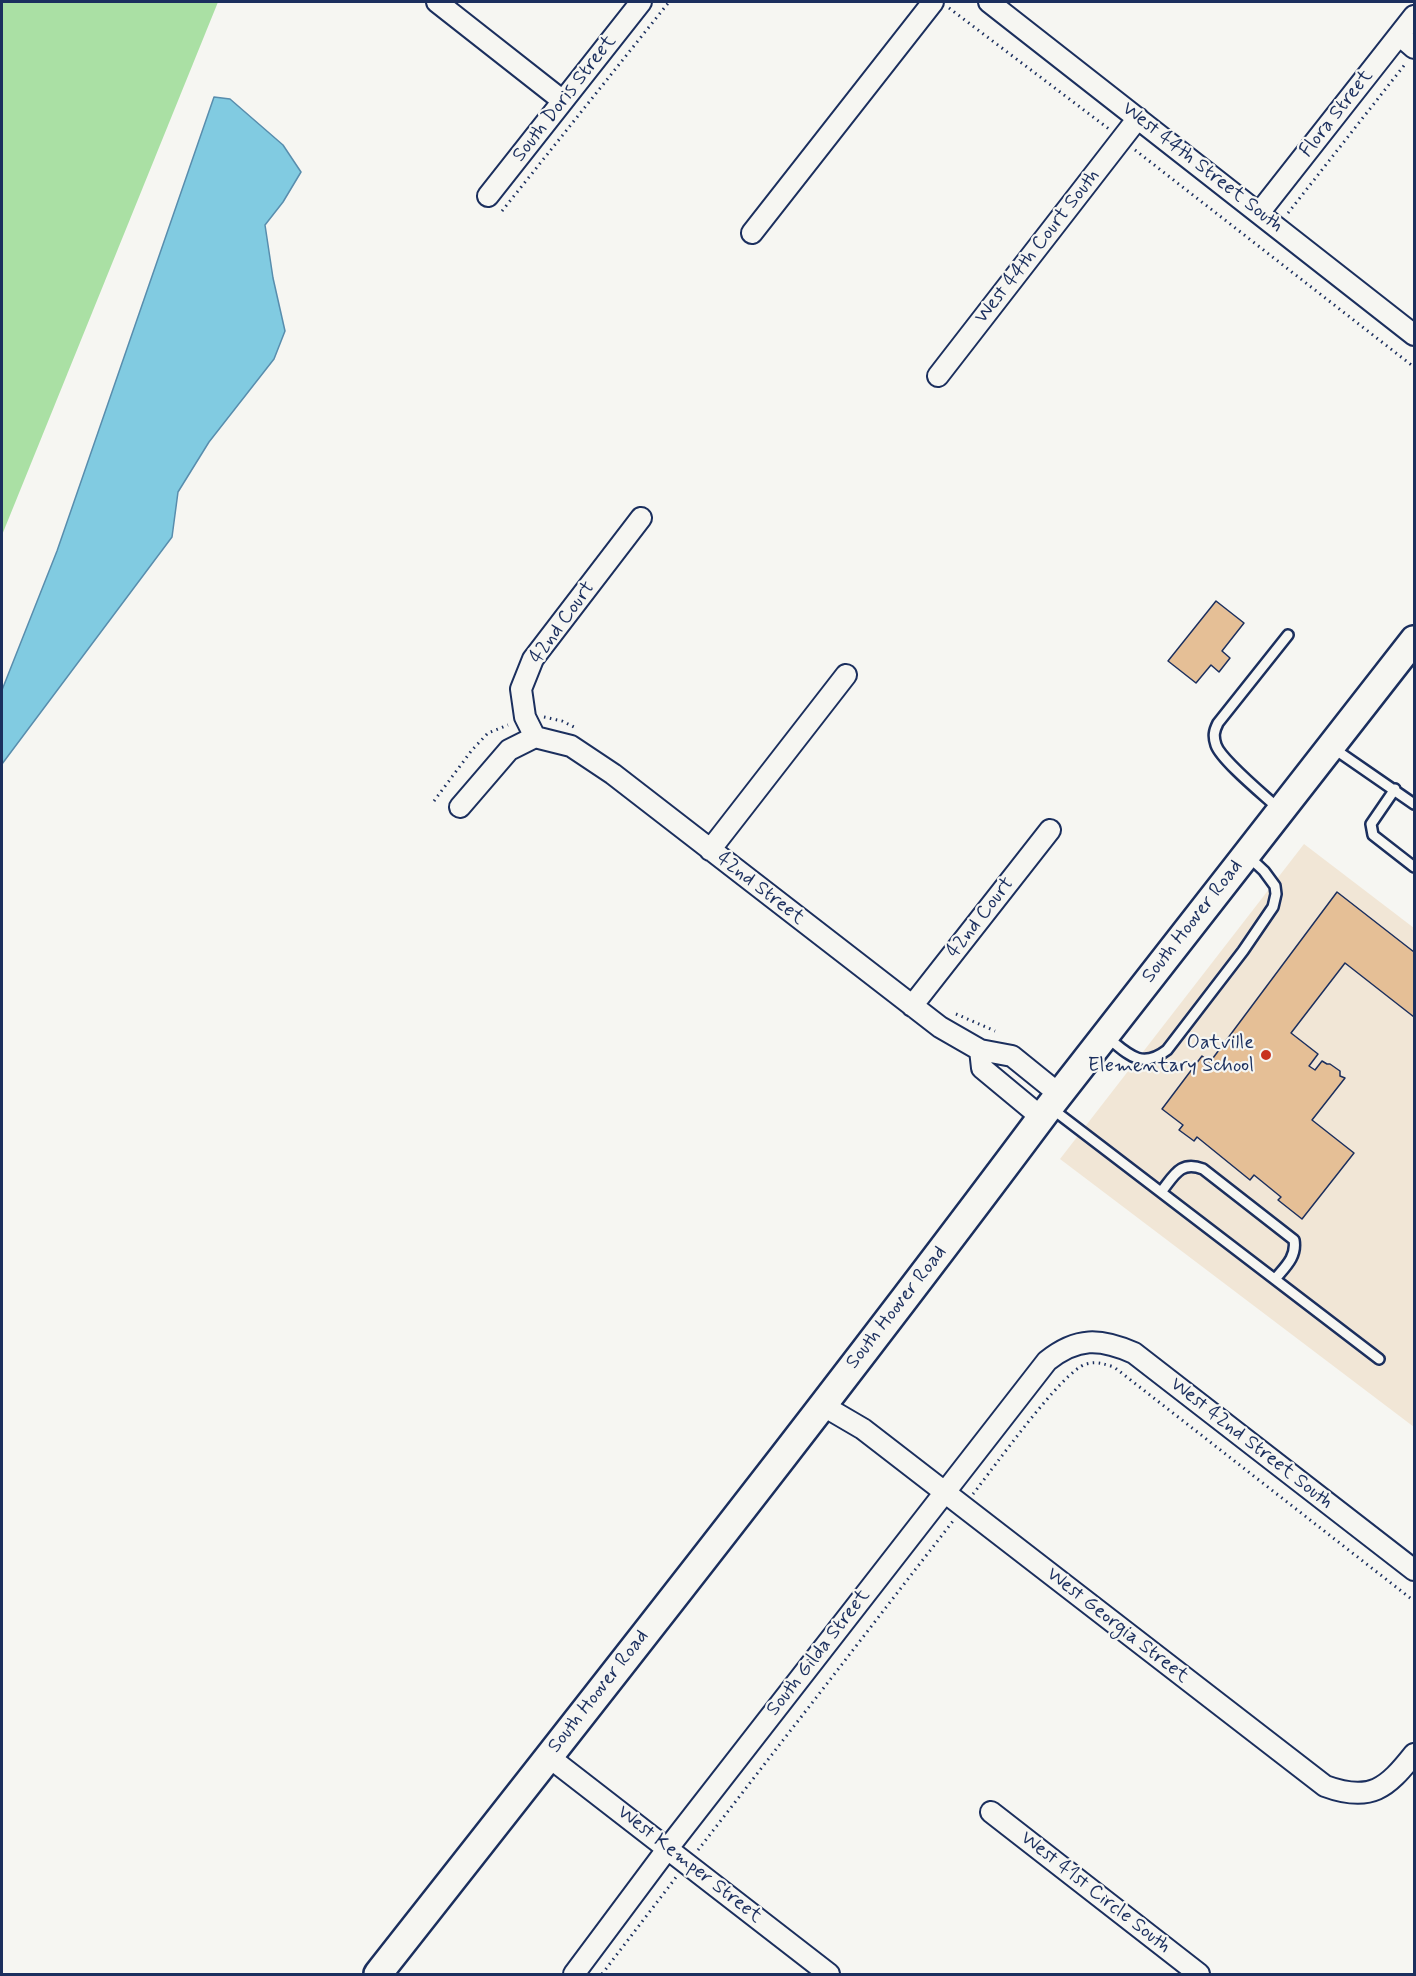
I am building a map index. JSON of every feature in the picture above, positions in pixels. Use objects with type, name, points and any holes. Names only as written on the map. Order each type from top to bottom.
[{"type":"street","points":[[437,2],[563,100]]},
{"type":"street","name":"South Doris Street","points":[[489,196],[641,2]]},
{"type":"street","points":[[752,233],[933,2]]},
{"type":"street","name":"West 44th Street South","points":[[989,2],[1414,335]]},
{"type":"street","name":"Flora Street","points":[[1258,213],[1414,16]]},
{"type":"street","points":[[1399,35],[1411,54]]},
{"type":"street","name":"West 44th Court South","points":[[938,376],[1138,118]]},
{"type":"street","name":"42nd Court","points":[[535,737],[525,717],[521,689],[533,659],[641,519]]},
{"type":"street","name":"South Hoover Road","points":[[378,1974],[549,1757],[1050,1106],[1414,640]]},
{"type":"street","points":[[710,850],[846,675]]},
{"type":"street","points":[[460,807],[509,750],[535,737]]},
{"type":"street","name":"42nd Street","points":[[535,737],[571,746],[613,774],[940,1027],[980,1050],[1012,1056],[1050,1106]]},
{"type":"street","name":"42nd Court","points":[[912,1006],[1050,830]]},
{"type":"street","points":[[980,1050],[982,1068],[1050,1106]]},
{"type":"street","name":"West 42nd Street South","points":[[1077,1344],[1106,1343],[1134,1353],[1414,1570]]},
{"type":"street","name":"South Gilda Street","points":[[574,1974],[668,1848],[1047,1361],[1059,1351],[1077,1344]]},
{"type":"street","name":"West Georgia Street","points":[[822,1405],[863,1428],[1325,1786],[1340,1792],[1359,1793],[1378,1790],[1396,1776],[1414,1754]]},
{"type":"street","name":"West Kemper Street","points":[[549,1757],[829,1974]]},
{"type":"street","name":"West 41st Circle South","points":[[991,1812],[1199,1974]]},
{"type":"lane","points":[[1281,811],[1234,768],[1216,747],[1213,733],[1218,723],[1288,635]]},
{"type":"lane","points":[[1331,747],[1414,804]]},
{"type":"lane","points":[[1395,789],[1371,824],[1373,835],[1414,867]]},
{"type":"lane","points":[[1105,1035],[1140,1060],[1148,1061],[1167,1050],[1243,951],[1273,907],[1275,886],[1264,871],[1246,854]]},
{"type":"lane","points":[[1050,1106],[1379,1359]]},
{"type":"lane","points":[[1161,1192],[1178,1170],[1186,1166],[1203,1169],[1294,1240],[1293,1257],[1275,1279]]},
{"type":"path","points":[[502,211],[669,2]]},
{"type":"path","points":[[941,2],[1122,139],[1414,367]]},
{"type":"path","points":[[1261,248],[1411,54]]},
{"type":"path","points":[[602,1974],[1055,1390],[1071,1372],[1085,1364],[1101,1362],[1114,1367],[1414,1601]]},
{"type":"shaded area","points":[[1304,844],[1414,928],[1414,1427],[1060,1159]]},
{"type":"green space","points":[[2,2],[218,2],[2,535]]},
{"type":"water","points":[[214,97],[230,99],[283,145],[301,172],[283,202],[265,225],[273,278],[285,331],[274,359],[209,442],[178,492],[172,537],[2,764],[2,690],[57,551]]},
{"type":"building","points":[[1216,601],[1244,623],[1222,651],[1230,658],[1219,672],[1211,665],[1196,683],[1168,661]]},
{"type":"building","name":"Oatville Elementary School","points":[[1337,892],[1414,952],[1414,1017],[1345,963],[1291,1033],[1318,1054],[1309,1066],[1315,1070],[1322,1061],[1340,1071],[1340,1076],[1345,1078],[1312,1120],[1354,1153],[1302,1219],[1278,1200],[1281,1197],[1254,1175],[1250,1180],[1197,1137],[1194,1141],[1179,1130],[1183,1125],[1162,1109],[1202,1056],[1210,1062]]},
{"type":"place","name":"Oatville Elementary School","points":[[1266,1055]]}]
